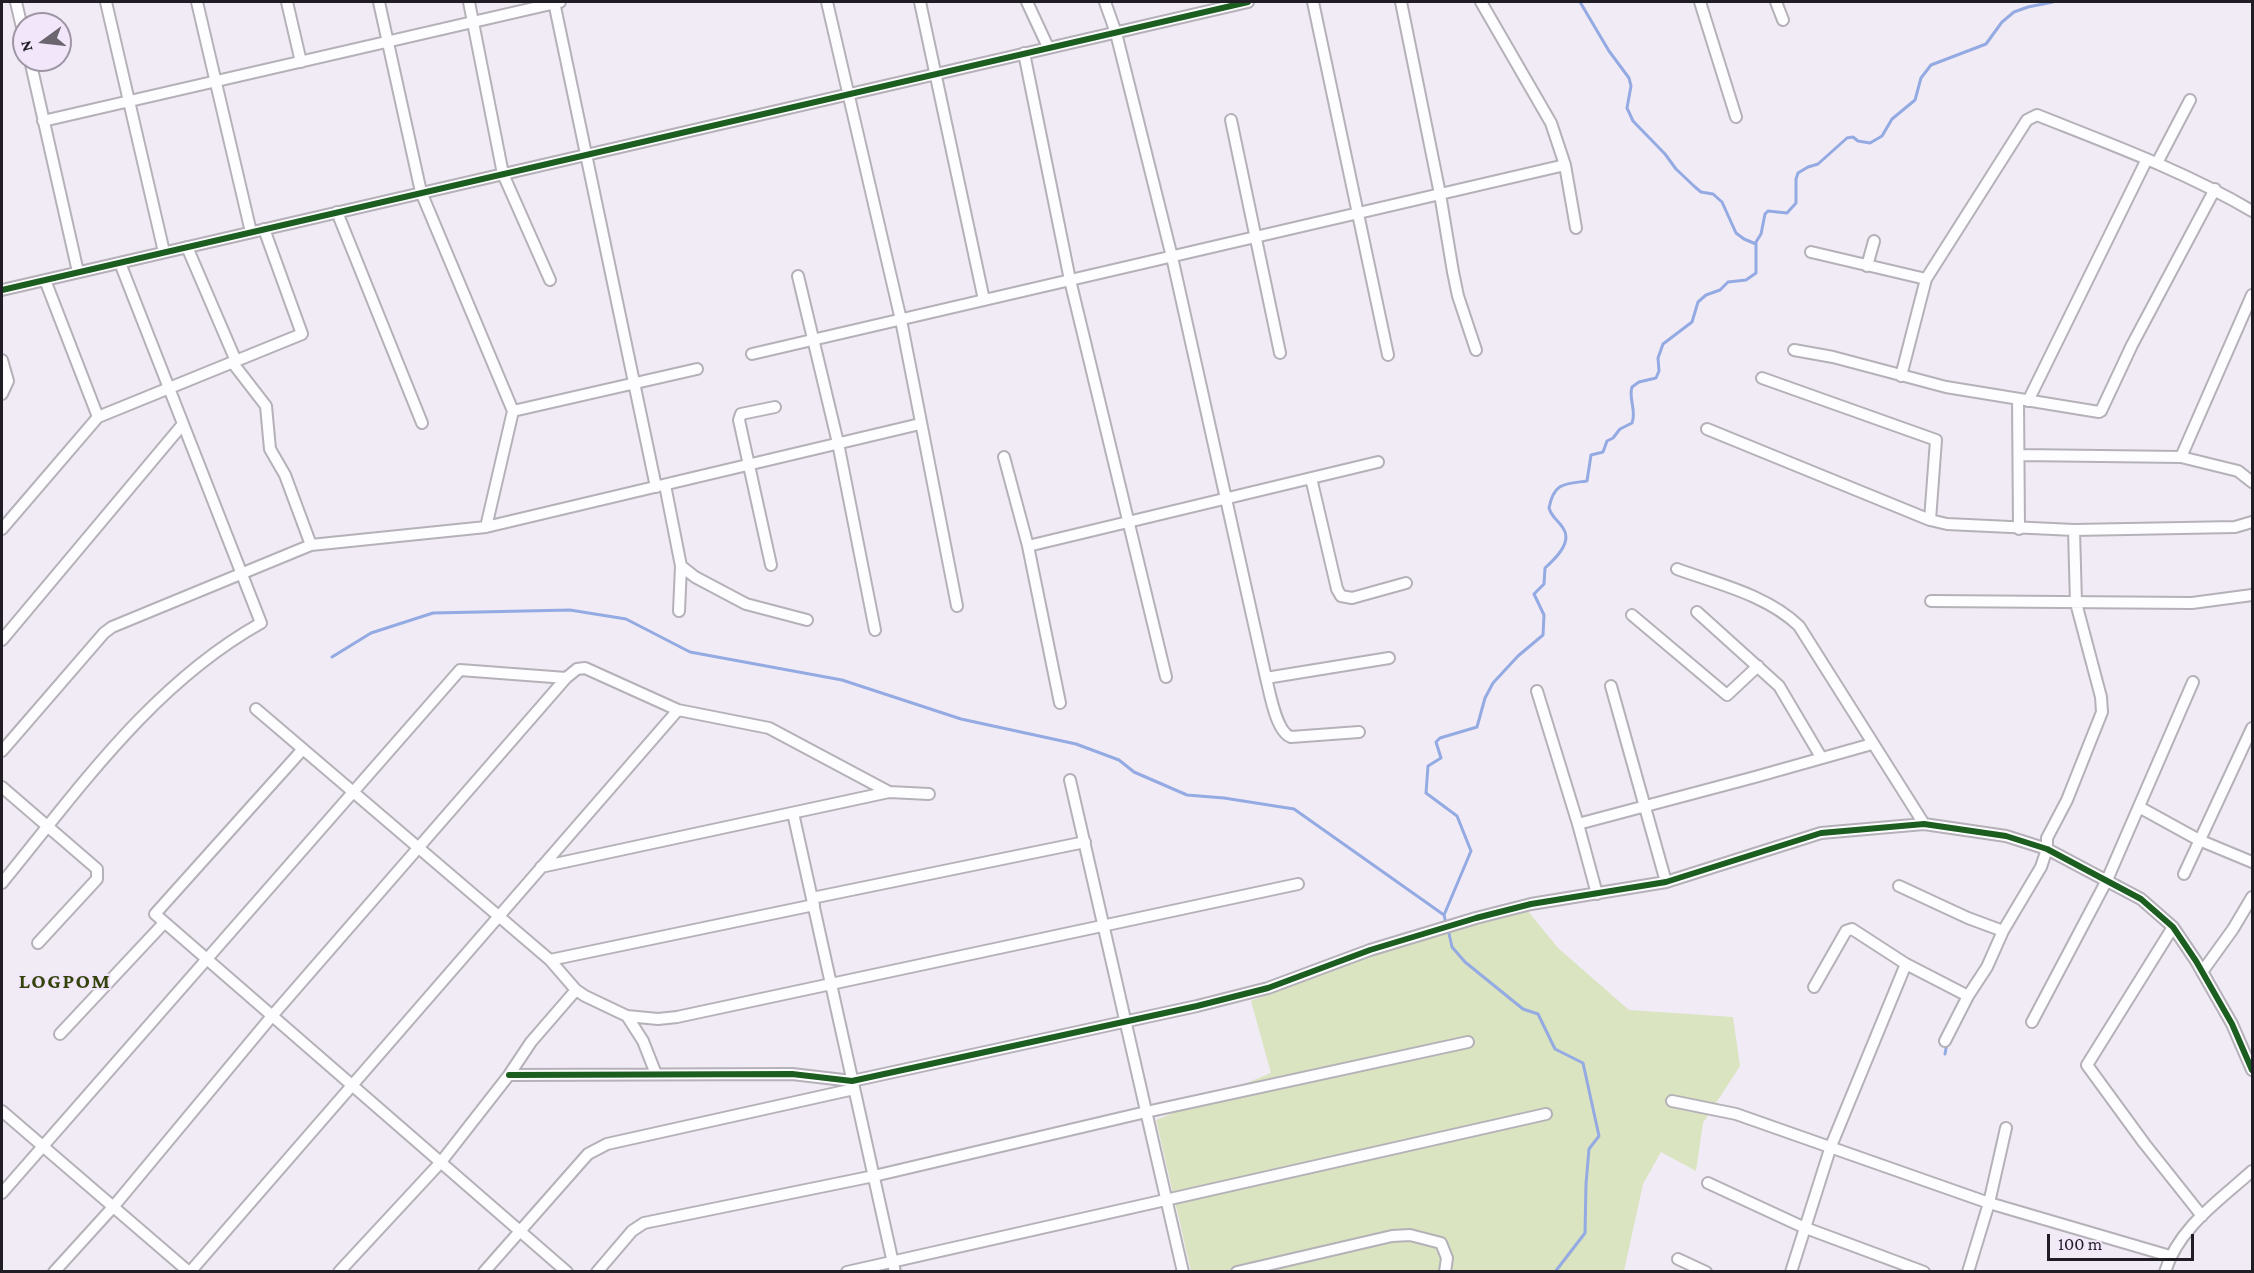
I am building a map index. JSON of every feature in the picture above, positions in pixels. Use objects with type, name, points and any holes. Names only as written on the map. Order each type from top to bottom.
[{"type":"street","points":[[106,2],[164,252]]},
{"type":"street","points":[[197,2],[251,232]]},
{"type":"street","points":[[287,2],[301,62]]},
{"type":"street","points":[[379,2],[421,192],[513,411],[486,526]]},
{"type":"street","points":[[469,2],[503,174],[550,280]]},
{"type":"street","points":[[44,121],[556,2],[635,383],[681,566],[679,611]]},
{"type":"street","points":[[827,2],[901,320],[957,606]]},
{"type":"street","points":[[920,2],[984,300]]},
{"type":"street","points":[[1027,2],[1048,47]]},
{"type":"street","points":[[1105,2],[1116,33],[1172,257],[1266,678],[1279,726],[1286,735],[1291,737],[1359,732]]},
{"type":"street","points":[[2,290],[1248,2]]},
{"type":"street","points":[[1313,2],[1388,355]]},
{"type":"street","points":[[1401,2],[1458,296],[1476,350]]},
{"type":"street","points":[[1481,2],[1551,123],[1565,165],[1576,228]]},
{"type":"street","points":[[1700,2],[1736,117]]},
{"type":"street","points":[[1776,2],[1783,20]]},
{"type":"street","points":[[1024,53],[1070,280],[1166,677]]},
{"type":"street","points":[[33,72],[78,272]]},
{"type":"street","points":[[2019,529],[2023,400],[2152,161],[2190,100]]},
{"type":"street","points":[[1901,375],[1926,279],[2014,140],[2032,116],[2037,115],[2152,161],[2214,189],[2253,211]]},
{"type":"street","points":[[1232,120],[1280,353]]},
{"type":"street","points":[[752,354],[1565,165]]},
{"type":"street","points":[[1794,350],[1833,357],[1946,387],[2101,411],[2132,345],[2214,189]]},
{"type":"street","points":[[337,212],[422,423]]},
{"type":"street","points":[[2,529],[98,417],[302,333],[264,229]]},
{"type":"street","points":[[1867,266],[1874,241]]},
{"type":"street","points":[[187,247],[234,362],[266,406],[270,449],[285,476],[311,545]]},
{"type":"street","points":[[1811,252],[1926,279]]},
{"type":"street","points":[[2,883],[92,771],[152,706],[232,639],[261,623],[120,263]]},
{"type":"street","points":[[798,276],[838,443],[876,630]]},
{"type":"street","points":[[45,280],[98,417]]},
{"type":"street","points":[[2181,457],[2253,295]]},
{"type":"street","points":[[2,360],[8,381],[2,394]]},
{"type":"street","points":[[513,411],[697,369]]},
{"type":"street","points":[[1762,378],[1813,398],[1933,438],[1937,444],[1930,520]]},
{"type":"street","points":[[771,565],[739,420],[741,414],[775,406]]},
{"type":"street","points":[[2,640],[183,424]]},
{"type":"street","points":[[2,751],[104,633],[112,627],[311,545],[486,526],[920,424]]},
{"type":"street","points":[[1707,429],[1930,520],[1947,524],[2074,530],[2235,527],[2253,522]]},
{"type":"street","points":[[2020,455],[2181,457],[2230,468],[2253,482]]},
{"type":"street","points":[[1004,457],[1028,546],[1060,703]]},
{"type":"street","points":[[1028,546],[1378,462]]},
{"type":"street","points":[[1311,478],[1337,589],[1341,596],[1352,598],[1406,583]]},
{"type":"street","points":[[1945,1041],[1968,996],[1987,967],[2002,931],[2041,867],[2047,849],[2047,838],[2067,800],[2102,712],[2101,698],[2076,603],[2074,530]]},
{"type":"street","points":[[681,566],[695,577],[746,604],[807,620]]},
{"type":"street","points":[[1677,569],[1753,597],[1788,616],[1799,626],[1924,824]]},
{"type":"street","points":[[1931,601],[2192,603],[2253,595]]},
{"type":"street","points":[[1697,612],[1779,686],[1821,757]]},
{"type":"street","points":[[1632,615],[1727,695],[1758,666]]},
{"type":"street","points":[[1266,678],[1389,658]]},
{"type":"street","points":[[54,1272],[114,1206],[272,1016],[566,678],[577,669],[585,668],[678,710],[769,728],[889,792]]},
{"type":"street","points":[[2,1193],[460,670],[566,678]]},
{"type":"street","points":[[2032,1022],[2107,880],[2193,682]]},
{"type":"street","points":[[1611,686],[1666,882]]},
{"type":"street","points":[[1538,691],[1597,894]]},
{"type":"street","points":[[256,709],[550,960],[576,990],[627,1016],[676,1017],[1298,884]]},
{"type":"street","points":[[2,1111],[189,1272],[678,710]]},
{"type":"street","points":[[2184,874],[2253,728]]},
{"type":"street","points":[[1578,824],[1872,744]]},
{"type":"street","points":[[303,749],[155,914],[567,1272]]},
{"type":"street","points":[[1070,780],[1183,1272]]},
{"type":"street","points":[[2,787],[97,869],[99,874],[97,879],[38,943]]},
{"type":"street","points":[[541,867],[889,792],[929,794]]},
{"type":"street","points":[[2139,807],[2199,840],[2253,862]]},
{"type":"street","points":[[793,813],[893,1266]]},
{"type":"street","points":[[484,1272],[588,1154],[607,1144],[1268,988],[1370,950],[1476,918],[1531,904],[1666,882],[1821,833],[1924,824],[2006,836],[2047,849],[2107,880],[2141,899],[2173,927],[2232,1023],[2253,1070]]},
{"type":"street","points":[[550,960],[1084,842]]},
{"type":"street","points":[[1899,886],[2002,931]]},
{"type":"street","points":[[2202,972],[2234,929],[2253,897]]},
{"type":"street","points":[[60,1034],[165,923]]},
{"type":"street","points":[[2173,927],[2087,1065],[2144,1143],[2202,1216]]},
{"type":"street","points":[[1814,987],[1849,929],[1852,929],[1906,964],[1968,996]]},
{"type":"street","points":[[1791,1272],[1803,1227],[1831,1146],[1906,964]]},
{"type":"street","points":[[339,1272],[441,1162],[509,1075],[531,1042],[576,990]]},
{"type":"street","points":[[627,1016],[636,1027],[656,1074]]},
{"type":"street","points":[[597,1272],[632,1231],[644,1223],[874,1176],[1146,1112],[1468,1042]]},
{"type":"street","points":[[509,1075],[792,1074],[853,1085]]},
{"type":"street","points":[[1672,1101],[1736,1114],[1989,1203],[2170,1256]]},
{"type":"street","points":[[846,1272],[893,1266],[1166,1200],[1546,1114]]},
{"type":"street","points":[[1968,1272],[1989,1203],[2006,1128]]},
{"type":"street","points":[[2165,1272],[2170,1256],[2188,1230],[2253,1171]]},
{"type":"street","points":[[1708,1183],[1803,1227],[1924,1272]]},
{"type":"street","points":[[1237,1272],[1356,1243],[1410,1235],[1441,1244],[1447,1258],[1445,1272]]},
{"type":"street","points":[[1678,1259],[1706,1272]]},
{"type":"green space","points":[[1527,910],[1558,948],[1629,1010],[1733,1017],[1740,1066],[1703,1123],[1696,1171],[1661,1152],[1643,1184],[1624,1271],[1191,1271],[1156,1120],[1271,1073],[1251,1001],[1405,943]]},
{"type":"waterway","points":[[1580,2],[1609,51],[1629,78],[1631,86],[1627,108],[1633,121],[1695,187],[1701,192],[1713,194],[1722,202],[1736,233],[1756,244]]},
{"type":"waterway","points":[[1446,923],[1444,915],[1471,851],[1457,816],[1426,793],[1428,766],[1441,758],[1436,742],[1440,738],[1477,727],[1485,698],[1493,683],[1518,656],[1543,635],[1544,615],[1534,594],[1544,584],[1545,568],[1562,550],[1566,539],[1566,533],[1549,508],[1554,493],[1567,484],[1587,481],[1591,455],[1603,452],[1607,441],[1613,438],[1620,429],[1632,423],[1634,414],[1632,387],[1639,382],[1656,378],[1659,371],[1658,358],[1663,344],[1692,322],[1698,302],[1706,295],[1720,290],[1728,282],[1746,280],[1756,273],[1756,242],[1761,234],[1765,214],[1768,211],[1787,213],[1796,203],[1798,173],[1818,164],[1847,138],[1853,137],[1858,141],[1870,143],[1882,136],[1892,119],[1915,100],[1921,78],[1931,65],[1986,44],[2002,22],[2014,12],[2053,2]]},
{"type":"waterway","points":[[332,657],[371,633],[433,613],[570,610],[626,619],[690,652],[842,680],[961,719],[1076,744],[1119,760],[1134,772],[1187,795],[1224,798],[1294,809],[1444,915]]},
{"type":"waterway","points":[[1448,929],[1452,947],[1465,962],[1523,1009],[1538,1014],[1555,1049],[1583,1063],[1599,1136],[1589,1149],[1585,1233],[1555,1272]]},
{"type":"waterway","points":[[1945,1054],[1947,1043]]},
{"type":"cycle path","points":[[2,290],[1248,2]]},
{"type":"cycle path","points":[[509,1075],[792,1074],[852,1081],[1197,1006],[1268,988],[1370,950],[1476,918],[1531,904],[1666,882],[1821,833],[1924,824],[2006,836],[2047,849],[2141,899],[2173,927],[2196,961],[2232,1024],[2252,1070]]},
{"type":"district","name":"LOGPOM","points":[[65,982]]}]
